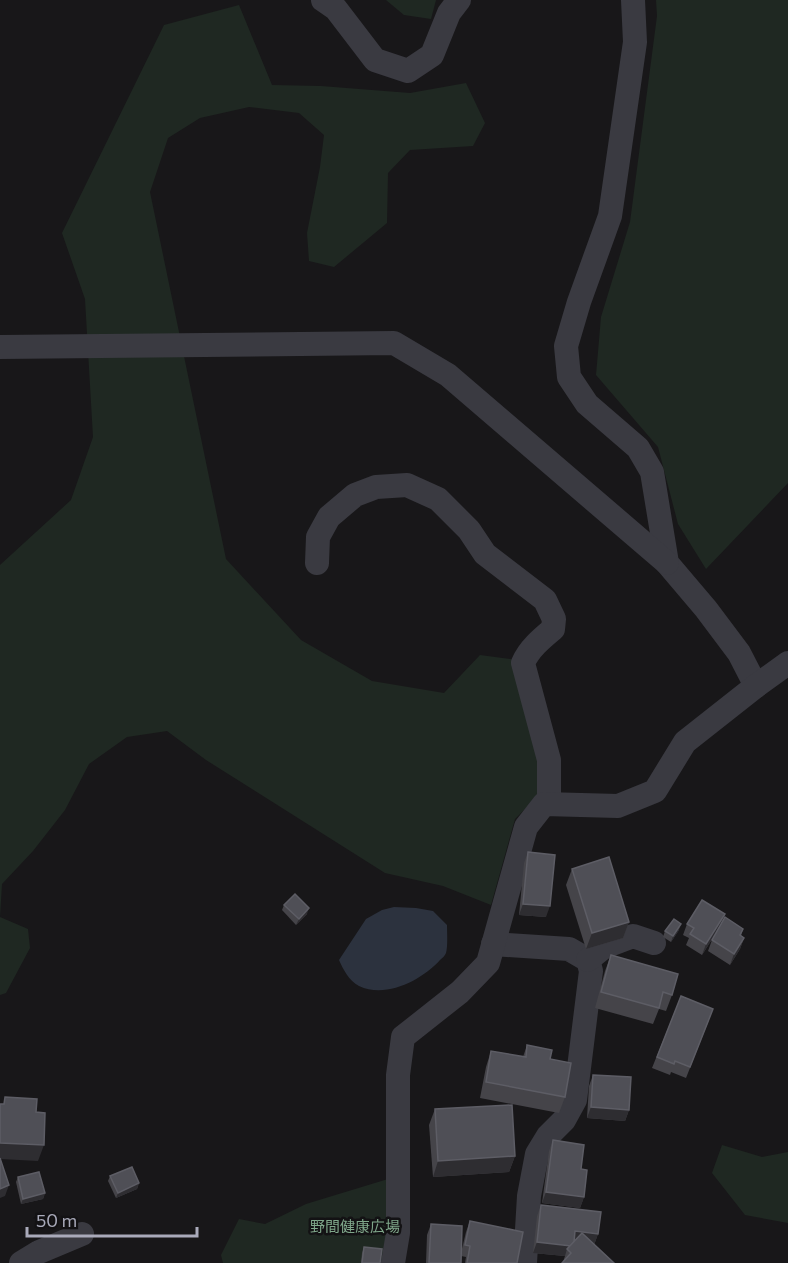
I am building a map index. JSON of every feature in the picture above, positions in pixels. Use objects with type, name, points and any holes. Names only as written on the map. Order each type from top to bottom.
[{"type":"street","points":[[323,0],[336,9],[375,60],[408,71],[432,55],[449,13],[459,0]]},
{"type":"street","points":[[633,0],[635,42],[610,216],[566,346],[569,377],[587,404],[638,448],[652,472],[667,563]]},
{"type":"street","points":[[0,347],[394,344],[448,375],[667,563],[739,653],[756,686]]},
{"type":"street","points":[[317,563],[318,537],[329,517],[355,495],[376,487],[407,485],[438,499],[469,530],[485,554],[545,600],[554,619],[553,629],[526,655],[523,663],[549,760],[549,804]]},
{"type":"street","points":[[393,1263],[398,1233],[398,1075],[403,1037],[460,992],[488,963],[526,827],[544,804],[618,806],[655,791],[685,742],[788,663]]},
{"type":"street","points":[[588,960],[604,947],[633,936],[654,943]]},
{"type":"street","points":[[493,944],[568,949],[588,960],[591,971],[575,1100],[564,1120],[548,1136],[537,1154],[529,1196],[525,1263]]},
{"type":"street","points":[[21,1263],[39,1252],[82,1234]]},
{"type":"green space","points":[[386,0],[436,0],[431,19],[404,15]]},
{"type":"green space","points":[[656,0],[788,0],[788,483],[706,569],[678,524],[658,447],[596,375],[601,317],[630,222],[657,16]]},
{"type":"green space","points":[[239,5],[272,85],[321,86],[410,93],[466,83],[485,123],[473,146],[410,150],[388,173],[387,223],[334,267],[309,261],[307,233],[324,135],[299,113],[249,107],[200,118],[168,138],[150,192],[226,559],[301,640],[372,681],[444,693],[480,655],[517,660],[544,790],[515,819],[491,905],[443,886],[385,873],[206,760],[167,731],[127,737],[89,764],[65,810],[33,851],[2,884],[0,917],[0,565],[71,500],[93,437],[85,299],[62,233],[164,25]]},
{"type":"green space","points":[[0,917],[28,929],[30,948],[6,993],[0,995]]},
{"type":"green space","points":[[722,1145],[762,1157],[788,1152],[788,1223],[745,1215],[712,1173]]},
{"type":"green space","name":"野間健康広場","points":[[388,1179],[386,1263],[223,1263],[221,1255],[239,1219],[265,1224],[306,1204]]},
{"type":"water","points":[[394,907],[433,911],[447,925],[446,954],[424,974],[403,985],[381,990],[359,986],[349,978],[339,960],[366,919],[382,910]]},
{"type":"building","points":[[528,852],[555,855],[550,906],[523,904]]},
{"type":"building","points":[[609,857],[629,922],[592,933],[572,869]]},
{"type":"building","points":[[295,894],[309,908],[299,919],[284,905]]},
{"type":"building","points":[[702,900],[725,914],[706,944],[690,934],[694,928],[687,924]]},
{"type":"building","points":[[725,917],[743,929],[740,935],[744,938],[734,954],[712,940]]},
{"type":"building","points":[[674,919],[681,924],[673,936],[665,931]]},
{"type":"building","points":[[611,955],[678,974],[672,995],[663,992],[659,1008],[601,992]]},
{"type":"building","points":[[681,996],[713,1009],[690,1067],[657,1057]]},
{"type":"building","points":[[527,1045],[552,1050],[550,1059],[571,1063],[565,1097],[486,1082],[491,1051],[526,1057]]},
{"type":"building","points":[[593,1075],[631,1077],[629,1110],[591,1107]]},
{"type":"building","points":[[5,1097],[37,1099],[36,1112],[45,1113],[44,1145],[0,1143],[0,1104],[4,1104]]},
{"type":"building","points":[[512,1105],[515,1156],[438,1161],[435,1109]]},
{"type":"building","points":[[553,1140],[584,1145],[581,1169],[587,1170],[584,1197],[546,1192]]},
{"type":"building","points":[[0,1158],[9,1185],[0,1189]]},
{"type":"building","points":[[132,1167],[139,1183],[118,1193],[110,1176]]},
{"type":"building","points":[[39,1172],[45,1193],[23,1199],[18,1177]]},
{"type":"building","points":[[541,1205],[601,1212],[598,1234],[575,1231],[574,1242],[571,1246],[537,1242]]},
{"type":"building","points":[[470,1221],[523,1232],[517,1263],[467,1263],[470,1246],[465,1245]]},
{"type":"building","points":[[431,1224],[462,1226],[461,1263],[429,1263]]},
{"type":"building","points":[[582,1233],[614,1263],[562,1263],[571,1253],[567,1249]]},
{"type":"building","points":[[364,1247],[382,1249],[380,1263],[362,1263]]}]
